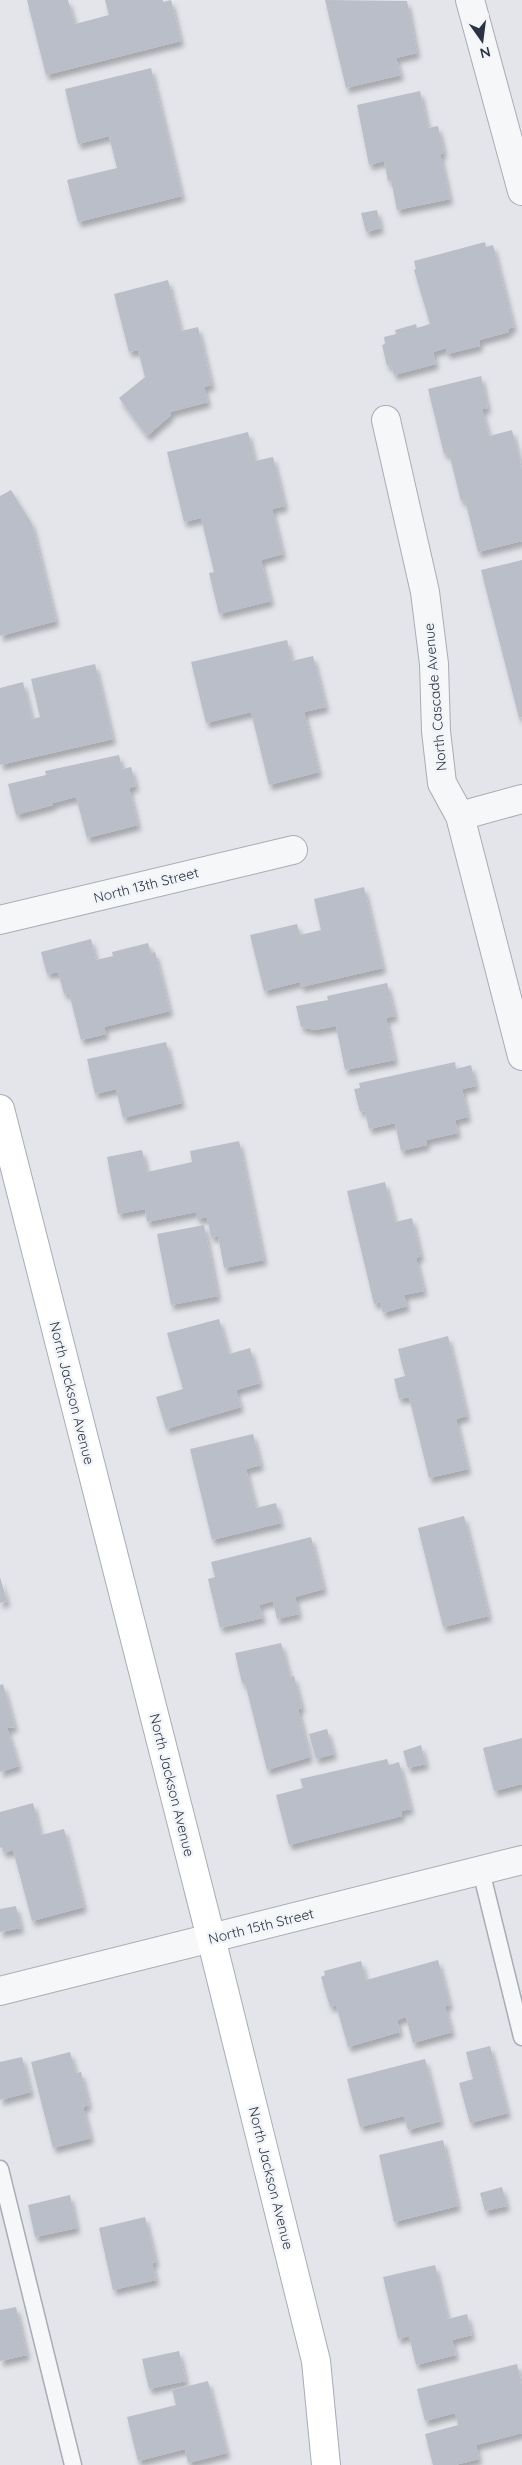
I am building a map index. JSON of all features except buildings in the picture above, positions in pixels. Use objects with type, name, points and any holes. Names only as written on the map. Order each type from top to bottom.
[{"type":"main road","name":"North Jackson Avenue","points":[[0,1109],[211,1938],[316,2362],[326,2465]]},
{"type":"street","points":[[470,0],[522,191]]},
{"type":"street","name":"North Cascade Avenue","points":[[386,420],[425,592],[434,664],[436,731],[442,783],[460,816],[522,1056]]},
{"type":"street","points":[[460,816],[522,799]]},
{"type":"street","name":"North 13th Street","points":[[0,920],[292,850]]},
{"type":"street","name":"North 15th Street","points":[[0,1991],[522,1860]]},
{"type":"lane","points":[[481,1871],[522,2037]]},
{"type":"lane","points":[[0,2169],[73,2465]]}]
